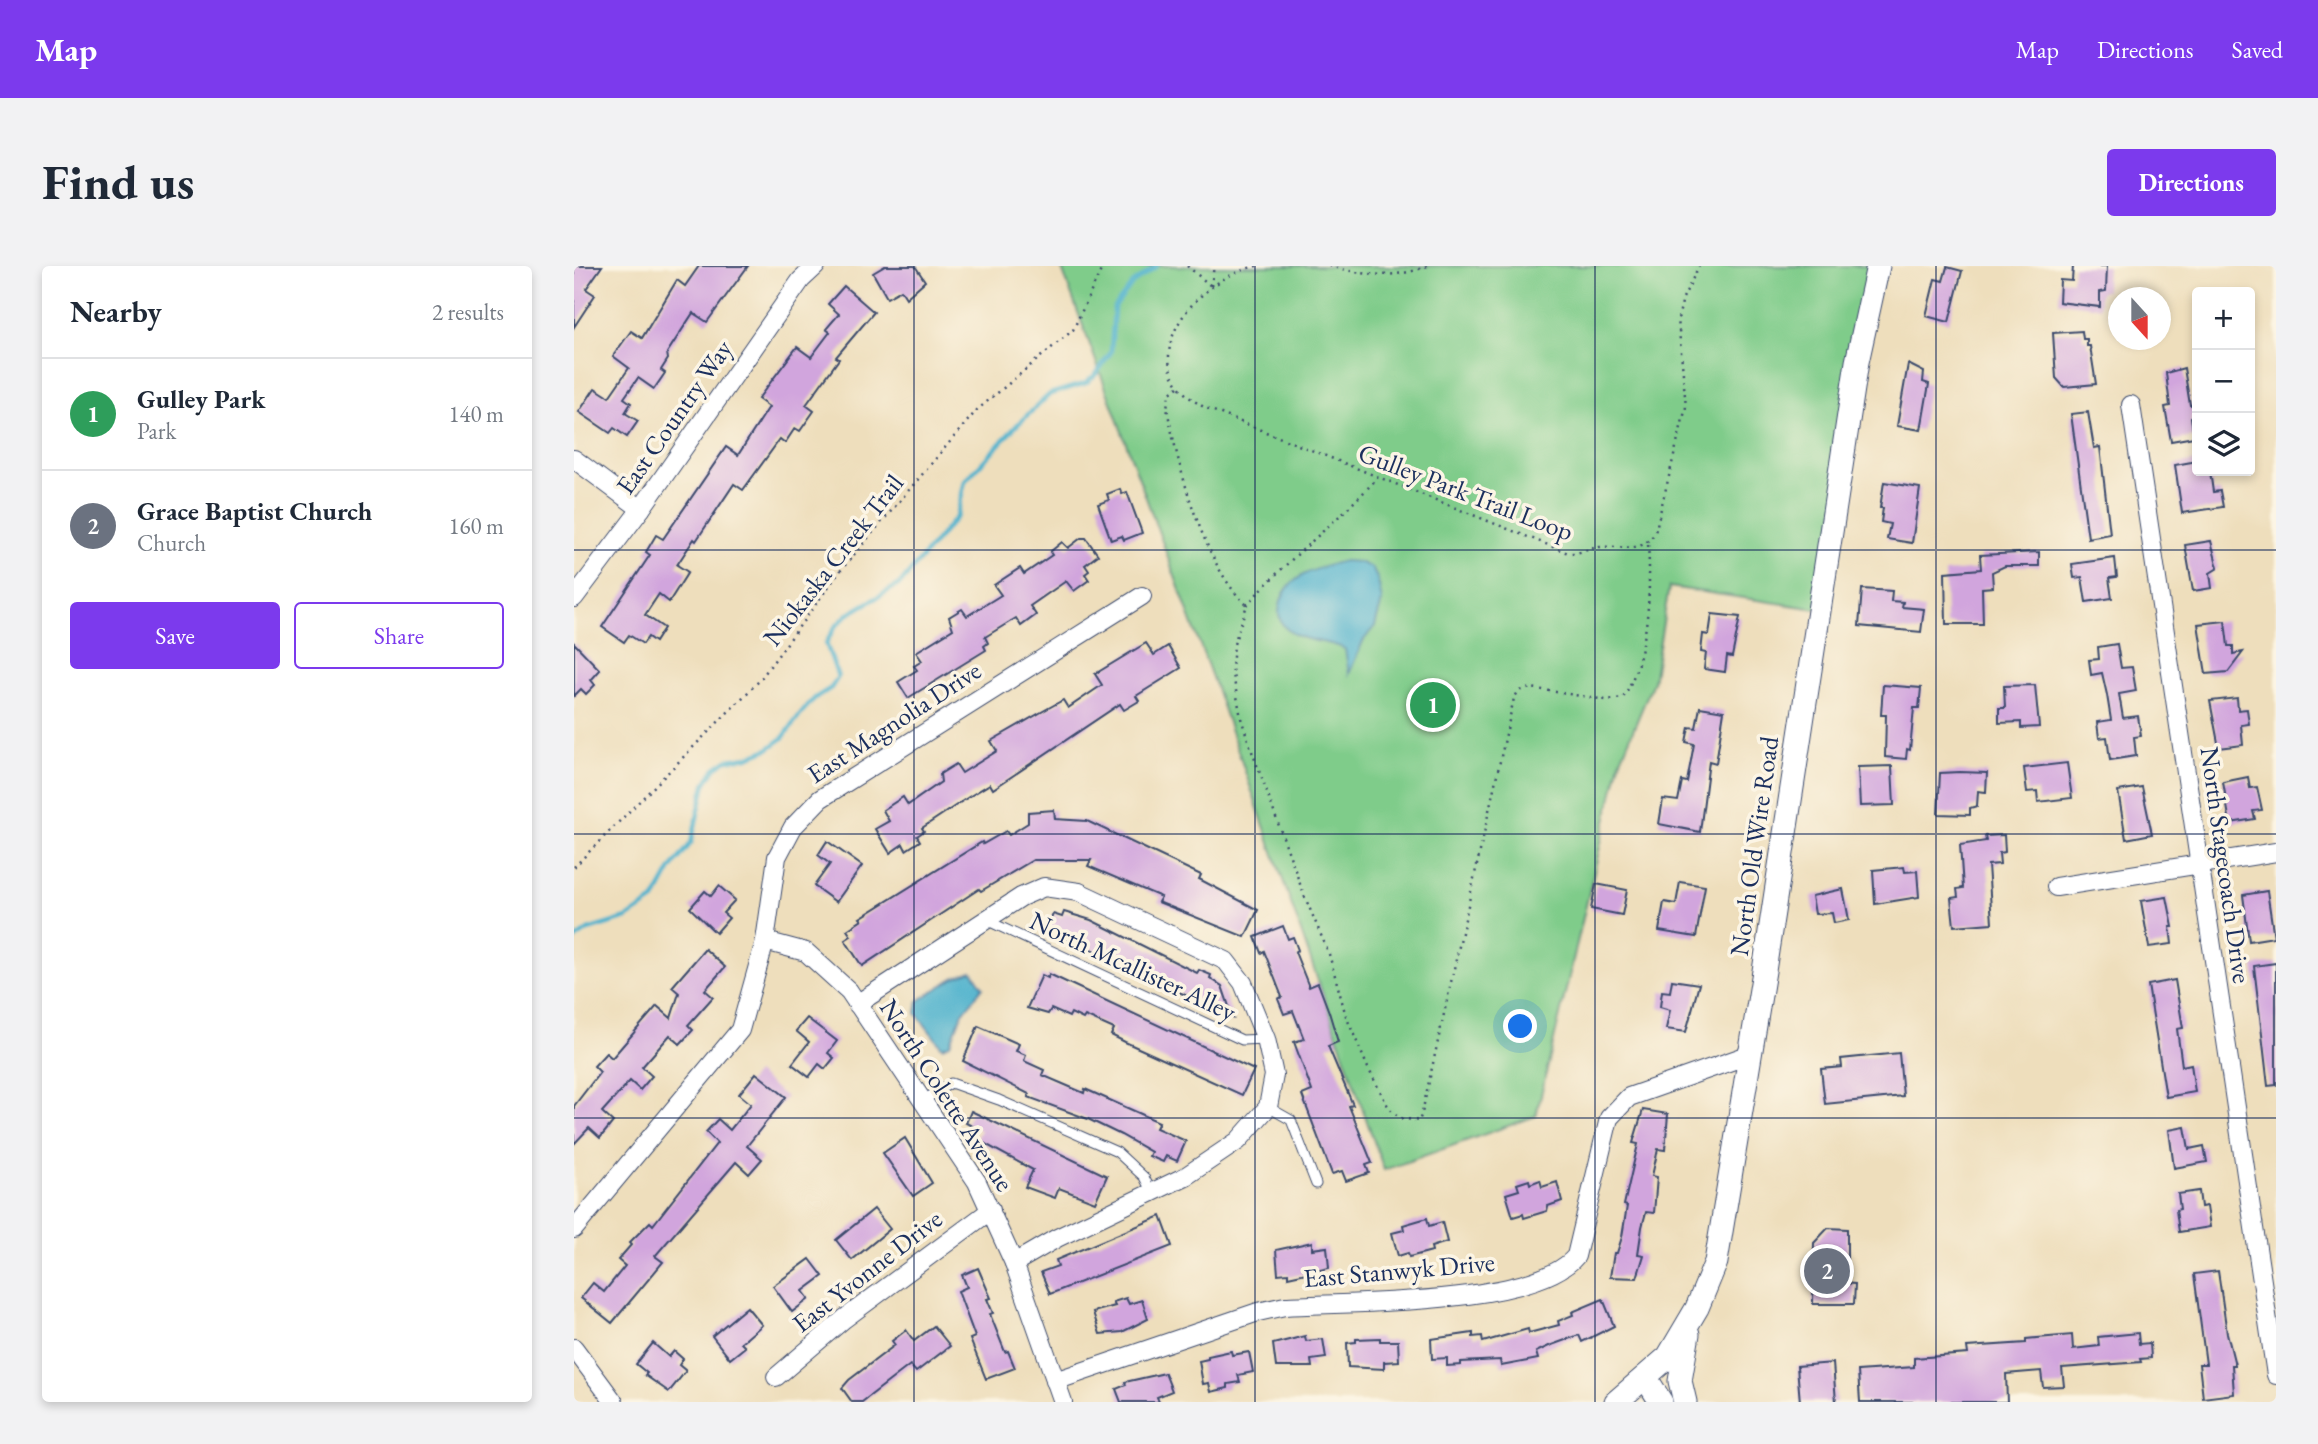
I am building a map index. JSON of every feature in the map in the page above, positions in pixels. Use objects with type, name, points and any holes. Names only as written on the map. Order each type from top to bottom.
[{"type":"street","name":"East Country Way","points":[[574,598],[642,509],[801,280],[816,266]]},
{"type":"street","name":"North Old Wire Road","points":[[1616,1402],[1668,1357],[1692,1318],[1716,1262],[1751,1054],[1848,418],[1878,266]]},
{"type":"street","name":"North Stagecoach Drive","points":[[2131,405],[2276,1375]]},
{"type":"street","points":[[574,459],[642,509]]},
{"type":"street","name":"East Magnolia Drive","points":[[574,1229],[740,1031],[765,942],[777,857],[793,827],[813,806],[1142,596]]},
{"type":"street","points":[[2056,887],[2276,852]]},
{"type":"street","points":[[857,1004],[1021,897],[1044,887],[1079,892],[1226,961],[1242,983],[1266,1040],[1274,1075],[1268,1107],[1238,1141],[1186,1176],[1057,1238],[1014,1263]]},
{"type":"street","name":"North Colette Avenue","points":[[765,942],[806,952],[832,974],[857,1004],[977,1182],[1014,1263],[1063,1402]]},
{"type":"street","name":"East Stanwyk Drive","points":[[1055,1381],[1258,1312],[1285,1306],[1479,1294],[1554,1274],[1566,1268],[1576,1256],[1609,1118],[1617,1106],[1629,1097],[1751,1054]]},
{"type":"street","name":"East Yvonne Drive","points":[[776,1377],[844,1319],[991,1210]]},
{"type":"street","points":[[1685,1402],[1681,1366],[1692,1318]]},
{"type":"street","points":[[574,1348],[614,1402]]},
{"type":"street","points":[[1646,1378],[1661,1402]]},
{"type":"lane","name":"North Mcallister Alley","points":[[986,920],[1242,1040],[1266,1040]]},
{"type":"lane","points":[[922,1101],[951,1083],[999,1100],[1117,1152],[1144,1177],[1152,1193]]},
{"type":"lane","points":[[1268,1107],[1291,1120],[1316,1184]]},
{"type":"path","name":"Niokaska Creek Trail","points":[[574,867],[759,681],[841,570],[977,410],[1073,330],[1103,266]]},
{"type":"path","points":[[1187,266],[1211,286]]},
{"type":"path","points":[[1211,286],[1214,266]]},
{"type":"path","points":[[1247,606],[1234,594],[1218,569],[1197,517],[1167,408],[1169,394],[1178,387],[1170,363],[1170,339],[1175,325],[1185,311],[1211,286],[1231,274],[1257,266]]},
{"type":"path","points":[[1329,266],[1379,275],[1406,275],[1427,266]]},
{"type":"path","points":[[1378,477],[1332,526],[1277,571],[1247,606],[1234,644],[1232,669],[1241,718],[1249,743],[1295,873],[1329,954],[1346,1016],[1368,1068],[1394,1113],[1411,1122],[1419,1121],[1444,1024],[1514,698],[1519,691],[1531,688],[1606,700],[1623,698],[1633,681],[1650,575],[1648,543],[1659,519],[1686,407],[1678,319],[1683,298],[1699,266]]},
{"type":"path","name":"Gulley Park Trail Loop","points":[[1178,387],[1206,408],[1568,553],[1578,554],[1604,547],[1630,549],[1648,543]]},
{"type":"green space","points":[[1061,266],[1878,266],[1817,609],[1669,587],[1653,682],[1620,762],[1536,1116],[1384,1170],[1217,691]]},
{"type":"water","points":[[1344,561],[1359,562],[1372,568],[1378,580],[1382,601],[1375,626],[1363,641],[1349,674],[1345,649],[1294,634],[1281,622],[1279,614],[1282,599],[1294,582],[1312,571]]},
{"type":"water","points":[[972,971],[983,987],[962,1014],[950,1044],[942,1047],[916,1013],[918,1001],[954,978]]},
{"type":"building","points":[[574,266],[602,266],[586,289],[595,295],[574,327]]},
{"type":"building","points":[[699,266],[748,266],[707,322],[693,313],[667,353],[668,359],[661,370],[665,373],[654,389],[638,378],[624,398],[631,403],[625,413],[638,421],[627,437],[614,428],[610,433],[579,412],[595,388],[609,397],[629,368],[613,356],[631,331],[642,338],[677,280],[685,286]]},
{"type":"building","points":[[885,266],[915,266],[925,281],[906,298],[901,290],[887,298],[873,273]]},
{"type":"building","points":[[2073,266],[2107,266],[2106,291],[2100,292],[2100,307],[2059,302],[2060,280],[2072,281]]},
{"type":"building","points":[[1947,267],[1962,271],[1949,322],[1926,316],[1935,279],[1943,281]]},
{"type":"building","points":[[844,286],[874,312],[836,357],[839,359],[806,405],[814,411],[800,431],[795,428],[785,443],[780,439],[743,490],[734,484],[696,541],[694,539],[677,565],[688,572],[669,602],[659,594],[645,615],[664,628],[655,642],[648,637],[643,644],[629,635],[624,642],[602,627],[650,555],[646,552],[656,535],[663,539],[726,447],[738,455],[769,407],[758,399],[797,347],[811,357],[830,332],[826,329],[839,314],[828,304]]},
{"type":"building","points":[[2082,331],[2083,339],[2087,339],[2087,346],[2090,346],[2096,384],[2064,387],[2056,378],[2053,333]]},
{"type":"building","points":[[1908,364],[1924,372],[1923,382],[1929,384],[1921,430],[1897,426]]},
{"type":"building","points":[[2184,368],[2192,405],[2192,437],[2171,441],[2165,407],[2170,406],[2166,373]]},
{"type":"building","points":[[2088,412],[2094,448],[2100,447],[2110,534],[2088,538],[2071,414]]},
{"type":"building","points":[[2192,462],[2192,476],[2211,476],[2213,492],[2220,491],[2223,507],[2182,513],[2175,465]]},
{"type":"building","points":[[1884,482],[1920,488],[1912,543],[1887,539],[1890,524],[1881,522],[1883,508],[1880,508]]},
{"type":"building","points":[[1120,489],[1122,494],[1127,492],[1142,533],[1124,540],[1122,536],[1111,540],[1098,504],[1109,500],[1107,494]]},
{"type":"building","points":[[1081,538],[1086,538],[1098,555],[1085,565],[1089,571],[1085,574],[1089,580],[1074,591],[1066,581],[1030,606],[1036,615],[1021,626],[1016,618],[985,637],[988,643],[984,646],[986,650],[908,698],[898,682],[917,670],[914,666],[922,661],[916,652],[953,629],[949,617],[962,609],[967,616],[1001,595],[994,585],[1020,568],[1024,574],[1052,555],[1050,552],[1062,542],[1068,548]]},
{"type":"building","points":[[2211,541],[2218,568],[2210,573],[2212,588],[2193,591],[2185,545]]},
{"type":"building","points":[[2039,552],[2039,566],[2005,566],[1992,572],[1993,587],[1982,588],[1983,624],[1946,624],[1945,572],[1981,569],[1980,555]]},
{"type":"building","points":[[2115,558],[2117,577],[2109,578],[2112,598],[2086,602],[2082,577],[2074,578],[2072,564]]},
{"type":"building","points":[[1862,589],[1892,591],[1891,601],[1903,602],[1902,607],[1924,609],[1921,632],[1859,626]]},
{"type":"building","points":[[1712,614],[1740,617],[1732,657],[1727,656],[1725,672],[1704,669],[1706,653],[1701,652],[1703,634],[1709,635]]},
{"type":"building","points":[[2225,621],[2228,646],[2233,646],[2233,654],[2243,652],[2228,672],[2206,674],[2198,624]]},
{"type":"building","points":[[574,643],[600,670],[591,680],[595,685],[586,694],[581,689],[574,696]]},
{"type":"building","points":[[1146,643],[1154,655],[1168,646],[1181,668],[1136,696],[1139,701],[1124,710],[1120,704],[993,789],[990,784],[967,798],[922,828],[924,831],[917,836],[920,841],[906,850],[903,844],[890,853],[875,829],[889,821],[883,810],[903,797],[908,805],[941,782],[940,774],[956,764],[962,773],[997,751],[991,741],[1063,700],[1068,708],[1102,685],[1095,674]]},
{"type":"building","points":[[2117,644],[2121,668],[2132,667],[2136,691],[2119,694],[2123,718],[2138,716],[2141,736],[2134,737],[2136,756],[2110,760],[2107,737],[2099,738],[2097,722],[2111,720],[2107,695],[2102,673],[2091,675],[2089,660],[2099,659],[2098,647]]},
{"type":"building","points":[[1883,685],[1921,688],[1919,708],[1914,708],[1910,750],[1907,749],[1906,759],[1885,757],[1886,715],[1881,715]]},
{"type":"building","points":[[2035,685],[2039,727],[2021,728],[2021,722],[1999,723],[1999,708],[2005,708],[2004,686]]},
{"type":"building","points":[[2237,698],[2238,710],[2247,709],[2249,724],[2241,725],[2243,745],[2219,748],[2210,701]]},
{"type":"building","points":[[1700,707],[1724,711],[1716,763],[1709,761],[1700,832],[1659,824],[1663,799],[1678,801],[1682,781],[1687,782],[1694,744],[1686,742],[1689,727],[1696,728]]},
{"type":"building","points":[[2067,763],[2072,798],[2038,802],[2037,791],[2027,792],[2024,768]]},
{"type":"building","points":[[1892,766],[1894,805],[1860,806],[1858,767]]},
{"type":"building","points":[[1940,773],[1987,773],[1986,792],[1978,791],[1977,806],[1970,808],[1970,815],[1938,814]]},
{"type":"building","points":[[2248,777],[2250,788],[2257,787],[2262,810],[2253,811],[2255,819],[2230,823],[2223,782]]},
{"type":"building","points":[[2142,787],[2152,834],[2126,839],[2118,791]]},
{"type":"building","points":[[1054,810],[1055,819],[1087,821],[1201,875],[1199,879],[1258,910],[1245,937],[1158,902],[1161,897],[1088,866],[1091,860],[1033,860],[981,891],[979,889],[862,966],[845,940],[851,936],[847,930],[862,920],[860,918],[982,842],[983,844],[1006,831],[1009,835],[1028,823],[1028,812]]},
{"type":"building","points":[[2004,835],[2005,852],[1999,853],[2000,864],[1988,865],[1992,923],[1954,926],[1951,898],[1958,897],[1957,889],[1963,888],[1960,845],[1986,841],[1985,836]]},
{"type":"building","points":[[827,841],[862,866],[836,902],[814,886],[830,864],[818,855]]},
{"type":"building","points":[[1904,867],[1905,872],[1917,871],[1919,897],[1875,904],[1873,870]]},
{"type":"building","points":[[1680,882],[1705,886],[1696,937],[1659,931],[1664,902],[1676,904]]},
{"type":"building","points":[[1596,884],[1627,890],[1622,915],[1591,909]]},
{"type":"building","points":[[719,886],[735,900],[723,913],[729,918],[716,933],[690,908],[705,891],[711,896]]},
{"type":"building","points":[[1843,889],[1849,920],[1834,923],[1832,913],[1815,914],[1812,896]]},
{"type":"building","points":[[2267,891],[2274,937],[2249,941],[2243,895]]},
{"type":"building","points":[[2167,897],[2173,927],[2170,927],[2172,944],[2149,947],[2141,901]]},
{"type":"building","points":[[1064,912],[1091,920],[1197,973],[1199,970],[1211,975],[1210,978],[1222,986],[1233,1018],[1129,968],[1130,965],[1046,931],[1053,914],[1062,917]]},
{"type":"building","points":[[1283,926],[1288,939],[1293,937],[1298,950],[1295,952],[1309,987],[1318,983],[1329,1012],[1338,1042],[1328,1046],[1353,1105],[1349,1106],[1372,1163],[1366,1165],[1369,1173],[1346,1181],[1342,1171],[1332,1174],[1302,1095],[1312,1091],[1294,1042],[1304,1039],[1293,1011],[1284,1014],[1278,999],[1282,997],[1264,951],[1261,953],[1255,937]]},
{"type":"building","points":[[705,949],[725,967],[705,990],[713,997],[688,1025],[693,1030],[680,1044],[670,1035],[642,1067],[652,1076],[640,1090],[630,1081],[602,1112],[613,1122],[600,1138],[589,1128],[574,1144],[574,1106],[600,1072],[594,1066],[606,1053],[612,1058],[657,1006],[671,1018],[679,993],[672,987]]},
{"type":"building","points":[[2276,963],[2276,1085],[2268,1086],[2254,966]]},
{"type":"building","points":[[1049,974],[1254,1070],[1242,1095],[1111,1035],[1114,1029],[1085,1016],[1083,1019],[1071,1013],[1069,1017],[1051,1009],[1048,1014],[1027,1008],[1042,975],[1048,978]]},
{"type":"building","points":[[1672,980],[1699,984],[1686,1032],[1666,1029],[1670,1010],[1660,1007],[1662,991],[1670,992]]},
{"type":"building","points":[[2175,980],[2183,1028],[2177,1029],[2182,1066],[2191,1064],[2195,1092],[2166,1097],[2148,985]]},
{"type":"building","points":[[807,1018],[837,1041],[828,1053],[834,1058],[825,1069],[819,1064],[809,1077],[792,1064],[809,1042],[796,1031]]},
{"type":"building","points":[[978,1026],[1019,1044],[1016,1051],[1026,1055],[1024,1061],[1044,1070],[1042,1075],[1084,1093],[1085,1089],[1159,1122],[1156,1128],[1186,1141],[1177,1161],[1166,1156],[1163,1162],[1149,1156],[1151,1152],[1121,1135],[1088,1119],[1028,1097],[1029,1094],[963,1061]]},
{"type":"building","points":[[1899,1053],[1903,1096],[1825,1104],[1821,1069],[1842,1067],[1841,1059]]},
{"type":"building","points":[[756,1073],[786,1097],[747,1146],[762,1159],[749,1174],[736,1162],[655,1256],[663,1262],[612,1323],[581,1298],[593,1283],[604,1292],[625,1266],[618,1260],[631,1245],[629,1243],[650,1222],[653,1225],[717,1143],[706,1132],[718,1119],[730,1130],[751,1104],[739,1094]]},
{"type":"building","points":[[1643,1110],[1668,1114],[1665,1150],[1658,1149],[1652,1176],[1657,1177],[1654,1213],[1646,1212],[1642,1227],[1638,1254],[1644,1255],[1637,1278],[1610,1277],[1614,1253],[1617,1253],[1622,1237],[1627,1206],[1624,1205],[1638,1144],[1633,1143]]},
{"type":"building","points":[[971,1111],[1107,1176],[1095,1202],[1059,1188],[1055,1198],[1025,1187],[1033,1170],[976,1139],[980,1130],[966,1123]]},
{"type":"building","points":[[2185,1127],[2189,1149],[2204,1146],[2207,1162],[2174,1168],[2169,1130]]},
{"type":"building","points":[[905,1138],[932,1183],[913,1196],[883,1153]]},
{"type":"building","points":[[1529,1180],[1530,1184],[1540,1180],[1542,1187],[1557,1182],[1562,1201],[1548,1206],[1547,1211],[1524,1218],[1523,1214],[1513,1217],[1506,1194],[1519,1190],[1517,1184]]},
{"type":"building","points":[[2199,1191],[2201,1207],[2207,1206],[2210,1227],[2179,1232],[2176,1210],[2180,1209],[2178,1194]]},
{"type":"building","points":[[874,1209],[890,1229],[852,1260],[836,1240]]},
{"type":"building","points":[[1161,1216],[1172,1246],[1050,1294],[1041,1272],[1058,1266],[1056,1260]]},
{"type":"building","points":[[1427,1218],[1429,1226],[1442,1222],[1447,1242],[1431,1247],[1432,1251],[1409,1257],[1408,1253],[1398,1256],[1392,1233],[1404,1230],[1403,1225]]},
{"type":"building","points":[[1828,1228],[1847,1229],[1847,1259],[1841,1259],[1841,1283],[1855,1284],[1854,1304],[1813,1304],[1814,1243]]},
{"type":"building","points":[[1312,1242],[1312,1249],[1327,1247],[1329,1268],[1288,1277],[1288,1273],[1278,1274],[1276,1250]]},
{"type":"building","points":[[810,1259],[823,1276],[803,1291],[809,1299],[792,1312],[773,1286]]},
{"type":"building","points":[[978,1268],[991,1298],[987,1299],[993,1313],[990,1314],[1005,1352],[1008,1351],[1015,1368],[986,1379],[970,1339],[975,1337],[958,1291],[967,1287],[962,1275]]},
{"type":"building","points":[[2218,1271],[2227,1333],[2235,1365],[2232,1365],[2234,1394],[2203,1398],[2199,1364],[2206,1364],[2194,1274]]},
{"type":"building","points":[[1126,1298],[1129,1304],[1142,1300],[1148,1319],[1122,1332],[1100,1334],[1093,1312],[1115,1306],[1113,1302]]},
{"type":"building","points":[[1603,1299],[1614,1326],[1582,1342],[1579,1335],[1549,1346],[1536,1352],[1538,1359],[1501,1366],[1500,1360],[1461,1362],[1461,1365],[1447,1366],[1447,1358],[1432,1359],[1431,1339],[1473,1333],[1473,1337],[1482,1336],[1483,1342],[1528,1329],[1529,1333],[1559,1325],[1558,1321],[1573,1315],[1572,1312]]},
{"type":"building","points":[[747,1307],[762,1325],[741,1343],[745,1347],[730,1359],[712,1336]]},
{"type":"building","points":[[934,1326],[950,1346],[916,1372],[910,1365],[862,1402],[852,1402],[842,1388],[849,1380],[895,1345],[892,1341],[906,1330],[914,1341]]},
{"type":"building","points":[[2138,1333],[2139,1344],[2150,1343],[2151,1358],[2140,1359],[2141,1362],[2062,1368],[2064,1386],[2043,1387],[2041,1371],[2006,1374],[2007,1402],[1860,1402],[1858,1371],[1914,1367],[1914,1358],[1968,1354],[1967,1347],[2026,1343],[2026,1339],[2072,1335],[2073,1349],[2099,1346],[2098,1337]]},
{"type":"building","points":[[1305,1336],[1306,1341],[1323,1339],[1326,1358],[1311,1360],[1312,1367],[1276,1367],[1273,1344]]},
{"type":"building","points":[[1380,1338],[1380,1341],[1398,1341],[1399,1361],[1384,1362],[1384,1369],[1348,1367],[1347,1343],[1356,1342],[1356,1339]]},
{"type":"building","points":[[653,1343],[669,1357],[674,1351],[683,1359],[679,1365],[686,1371],[669,1392],[645,1375],[647,1373],[636,1364]]},
{"type":"building","points":[[1231,1351],[1232,1355],[1249,1352],[1253,1372],[1238,1375],[1240,1382],[1211,1392],[1209,1383],[1203,1384],[1199,1361]]},
{"type":"building","points":[[1833,1363],[1836,1402],[1800,1402],[1797,1366]]},
{"type":"building","points":[[1165,1373],[1172,1391],[1157,1397],[1159,1402],[1121,1402],[1116,1389],[1126,1385],[1125,1382]]},
{"type":"waterway","points":[[574,940],[588,930],[627,918],[654,900],[671,869],[691,843],[705,784],[715,768],[727,760],[748,757],[768,749],[783,738],[815,698],[831,688],[838,677],[826,643],[835,627],[847,615],[900,584],[957,516],[965,481],[1018,424],[1050,394],[1086,383],[1097,373],[1111,352],[1114,308],[1133,283],[1157,266]]},
{"type":"place","name":"Gulley Park","points":[[1433,705]]},
{"type":"place","name":"Grace Baptist Church","points":[[1827,1271]]}]
